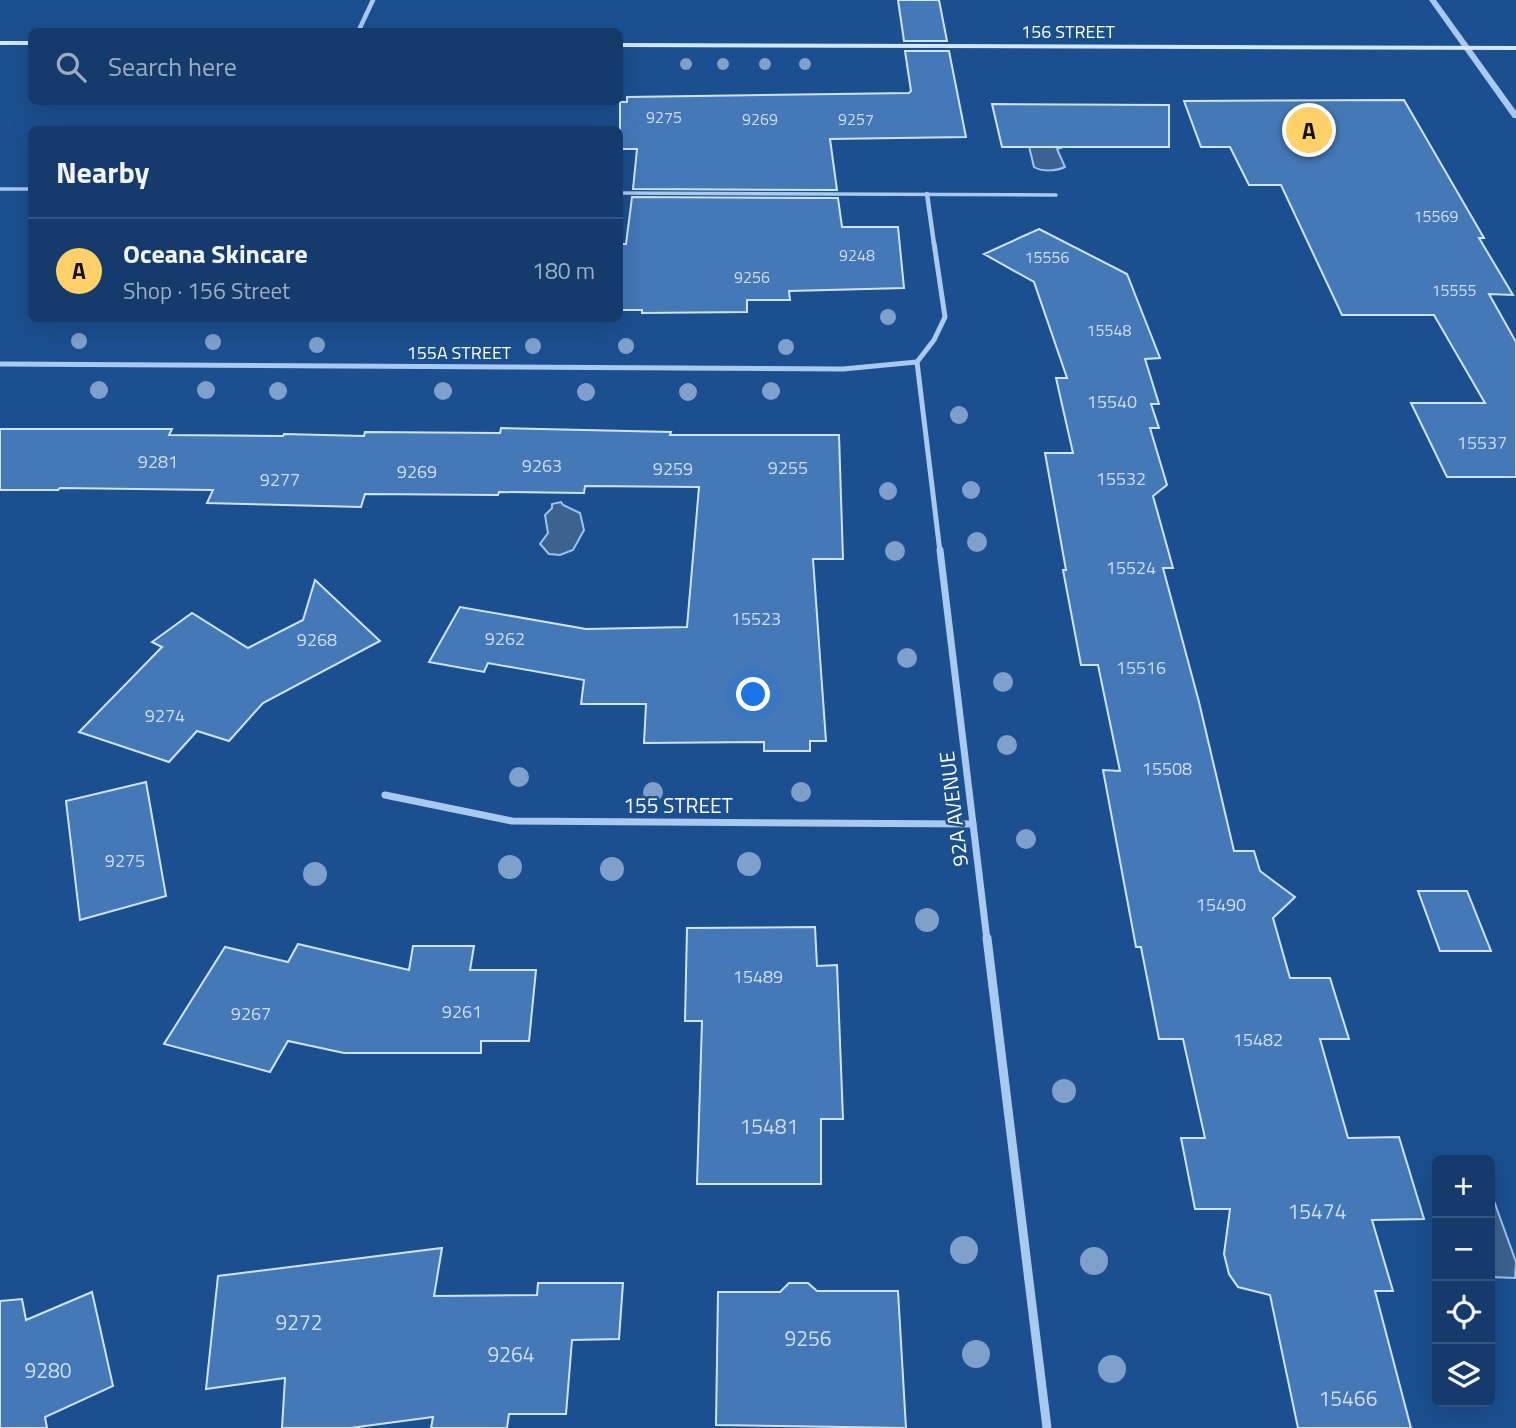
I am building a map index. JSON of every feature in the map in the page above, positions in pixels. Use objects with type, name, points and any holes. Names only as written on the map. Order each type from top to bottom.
[{"type":"main road","points":[[0,43],[28,43]]},
{"type":"main road","name":"156 STREET","points":[[623,45],[1516,48]]},
{"type":"street","points":[[360,28],[373,0]]},
{"type":"street","points":[[1432,0],[1516,117]]},
{"type":"street","points":[[917,362],[934,340],[944,317],[927,194]]},
{"type":"street","name":"155A STREET","points":[[0,364],[843,369],[917,362]]},
{"type":"street","name":"92A AVENUE","points":[[917,362],[1046,1428]]},
{"type":"street","name":"155 STREET","points":[[385,795],[512,821],[973,824]]},
{"type":"lane","points":[[0,189],[28,189]]},
{"type":"lane","points":[[623,192],[1056,195]]},
{"type":"water","points":[[1028,142],[1060,144],[1061,148],[1057,149],[1065,167],[1041,170],[1034,167]]},
{"type":"water","points":[[561,502],[580,513],[584,530],[573,550],[560,555],[549,554],[540,544],[548,533],[545,515],[552,508],[552,504]]},
{"type":"water","points":[[1495,1204],[1516,1262],[1515,1278],[1495,1277]]},
{"type":"building","points":[[898,0],[939,0],[947,41],[904,41]]},
{"type":"building","points":[[905,51],[949,51],[966,137],[830,139],[837,190],[633,189],[637,149],[623,149],[623,126],[620,126],[620,105],[627,102],[627,97],[911,91]]},
{"type":"building","points":[[1404,100],[1484,238],[1479,238],[1513,295],[1489,294],[1516,342],[1516,477],[1447,477],[1411,403],[1485,403],[1434,315],[1342,315],[1281,185],[1249,185],[1230,147],[1201,147],[1184,101]]},
{"type":"building","points":[[992,104],[1169,105],[1169,147],[1002,147]]},
{"type":"building","points":[[632,197],[838,198],[842,227],[898,227],[904,288],[789,291],[790,300],[747,300],[747,312],[642,313],[642,310],[623,310],[623,244],[626,244]]},
{"type":"building","points":[[1039,229],[1127,274],[1160,358],[1145,359],[1159,404],[1151,404],[1159,428],[1150,428],[1167,485],[1153,496],[1173,568],[1163,568],[1199,702],[1234,851],[1254,851],[1260,871],[1295,897],[1273,918],[1290,978],[1330,978],[1349,1039],[1320,1039],[1348,1138],[1399,1137],[1424,1219],[1372,1220],[1393,1291],[1375,1291],[1411,1428],[1298,1428],[1270,1295],[1238,1287],[1229,1274],[1224,1254],[1230,1209],[1195,1209],[1181,1138],[1205,1138],[1183,1039],[1159,1039],[1141,947],[1136,947],[1103,770],[1120,771],[1098,665],[1081,665],[1063,570],[1066,570],[1045,453],[1073,453],[1056,378],[1067,378],[1034,282],[984,254]]},
{"type":"building","points":[[501,428],[671,432],[670,435],[839,435],[843,559],[813,559],[826,741],[810,741],[810,751],[764,751],[764,742],[644,743],[646,704],[581,704],[584,680],[488,663],[484,672],[429,662],[460,607],[586,629],[687,627],[699,487],[585,486],[584,493],[499,492],[498,495],[365,494],[361,507],[207,503],[213,490],[0,490],[0,429],[172,429],[169,435],[364,436],[365,432],[500,433]]},
{"type":"building","points":[[315,580],[380,641],[263,703],[229,741],[197,731],[169,762],[79,732],[162,647],[152,642],[192,613],[248,648],[303,620]]},
{"type":"building","points":[[146,782],[166,896],[80,920],[66,801]]},
{"type":"building","points":[[1418,891],[1467,891],[1491,951],[1440,951]]},
{"type":"building","points":[[815,927],[817,966],[837,965],[843,1119],[821,1119],[821,1184],[697,1184],[702,1021],[685,1021],[687,928]]},
{"type":"building","points":[[298,944],[409,970],[413,946],[474,946],[470,970],[536,970],[529,1041],[481,1041],[481,1053],[344,1053],[288,1041],[270,1072],[164,1044],[225,947],[288,962]]},
{"type":"building","points":[[442,1248],[434,1296],[537,1295],[538,1283],[623,1283],[619,1339],[572,1340],[566,1414],[509,1414],[507,1428],[431,1428],[433,1417],[350,1428],[282,1428],[285,1378],[206,1389],[218,1276]]},
{"type":"building","points":[[789,1283],[808,1283],[817,1291],[898,1291],[906,1428],[716,1425],[718,1292],[780,1292]]},
{"type":"building","points":[[92,1292],[113,1386],[45,1417],[47,1428],[0,1428],[0,1301],[22,1299],[26,1320]]},
{"type":"place","name":"Oceana Skincare","points":[[1309,130]]}]
